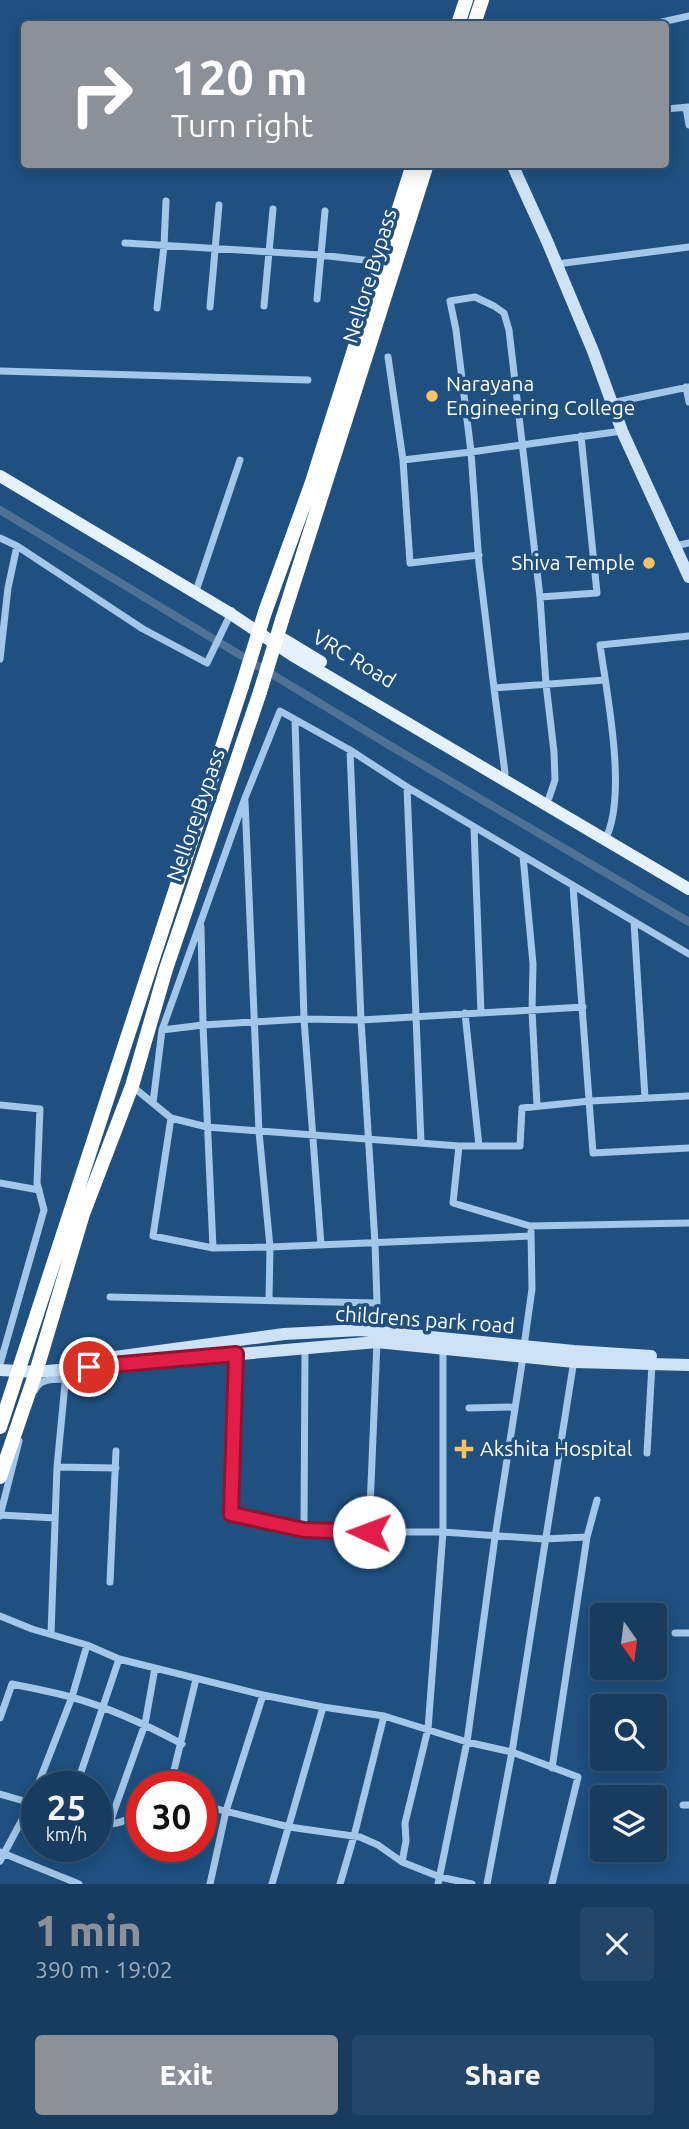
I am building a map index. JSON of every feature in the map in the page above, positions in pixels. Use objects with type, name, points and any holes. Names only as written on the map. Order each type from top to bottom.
[{"type":"highway","points":[[459,21],[466,0]]},
{"type":"highway","points":[[477,21],[481,4]]},
{"type":"highway","name":"Nellore Bypass","points":[[0,1427],[265,612],[311,485],[412,168]]},
{"type":"highway","name":"Nellore Bypass","points":[[0,1477],[36,1372],[83,1213],[132,1086],[166,969],[260,692],[426,168]]},
{"type":"main road","name":"VRC Road","points":[[0,470],[549,798],[607,836],[689,879]]},
{"type":"main road","points":[[0,476],[232,611],[292,654],[607,836],[689,889]]},
{"type":"street","points":[[466,0],[481,4]]},
{"type":"street","points":[[666,21],[689,16]]},
{"type":"street","points":[[669,109],[687,107],[689,125]]},
{"type":"street","points":[[514,168],[593,351],[622,430],[689,577]]},
{"type":"street","points":[[157,308],[166,201]]},
{"type":"street","points":[[210,307],[219,205]]},
{"type":"street","points":[[264,306],[273,209]]},
{"type":"street","points":[[317,299],[325,211]]},
{"type":"street","points":[[125,243],[320,255],[382,262]]},
{"type":"street","points":[[557,264],[689,247]]},
{"type":"street","points":[[505,773],[479,555],[471,452],[450,301],[475,297],[504,313],[509,330],[540,597],[554,752],[555,780],[549,798]]},
{"type":"street","points":[[388,357],[402,460],[410,563],[479,555]]},
{"type":"street","points":[[0,371],[308,380]]},
{"type":"street","points":[[611,402],[687,387],[689,402]]},
{"type":"street","points":[[402,460],[622,430]]},
{"type":"street","points":[[540,597],[597,593],[581,436]]},
{"type":"street","points":[[197,588],[240,460]]},
{"type":"street","points":[[0,538],[143,629],[207,663],[232,611]]},
{"type":"street","points":[[675,546],[689,543]]},
{"type":"street","points":[[0,659],[4,587],[16,546]]},
{"type":"street","points":[[607,836],[613,821],[616,771],[600,645],[689,636]]},
{"type":"street","points":[[494,688],[605,680]]},
{"type":"street","points":[[153,1103],[162,1030],[244,798],[279,710],[689,954]]},
{"type":"street","points":[[295,720],[304,1019],[321,1245]]},
{"type":"street","points":[[350,750],[361,1020],[377,1303],[369,1532]]},
{"type":"street","points":[[407,787],[421,1143]]},
{"type":"street","points":[[244,798],[260,1132],[270,1247],[269,1300]]},
{"type":"street","points":[[474,827],[481,1013]]},
{"type":"street","points":[[523,856],[533,964],[537,1105]]},
{"type":"street","points":[[573,886],[593,1153],[689,1148]]},
{"type":"street","points":[[201,920],[213,1248]]},
{"type":"street","points":[[634,922],[645,1098]]},
{"type":"street","points":[[162,1030],[304,1019],[361,1020],[583,1007]]},
{"type":"street","points":[[465,1013],[478,1146]]},
{"type":"street","points":[[132,1086],[171,1118],[207,1127],[459,1146],[520,1146],[522,1108],[590,1101],[689,1096]]},
{"type":"street","points":[[0,1105],[40,1108],[37,1183],[44,1210],[0,1364]]},
{"type":"street","points":[[171,1118],[153,1236],[213,1248],[531,1236]]},
{"type":"street","points":[[459,1146],[453,1203],[530,1226],[689,1223]]},
{"type":"street","points":[[0,1193],[2,1183],[39,1190]]},
{"type":"street","points":[[439,1880],[467,1742],[524,1352],[532,1289],[530,1226]]},
{"type":"street","points":[[110,1297],[377,1303]]},
{"type":"street","name":"childrens park road","points":[[66,1371],[284,1334],[360,1330],[377,1337],[443,1349],[524,1352]]},
{"type":"street","name":"childrens park road","points":[[0,1370],[66,1371],[305,1348],[377,1337],[574,1357],[689,1358]]},
{"type":"street","points":[[304,1530],[305,1348]]},
{"type":"street","points":[[402,1862],[406,1841],[405,1823],[428,1729],[443,1532],[443,1349]]},
{"type":"street","points":[[236,1354],[231,1514],[304,1530],[443,1532],[544,1539],[587,1537]]},
{"type":"street","points":[[487,1884],[512,1752],[574,1357],[689,1365]]},
{"type":"street","points":[[647,1453],[652,1364]]},
{"type":"street","points":[[51,1634],[57,1467],[66,1371],[37,1384],[29,1402],[0,1515],[55,1518]]},
{"type":"street","points":[[469,1408],[515,1407]]},
{"type":"street","points":[[110,1582],[116,1451]]},
{"type":"street","points":[[57,1467],[116,1468]]},
{"type":"street","points":[[552,1768],[587,1537],[597,1500]]},
{"type":"street","points":[[0,1616],[87,1645],[119,1659],[263,1695],[384,1716],[467,1742],[512,1752],[578,1777],[552,1884]]},
{"type":"street","points":[[674,1633],[689,1633]]},
{"type":"street","points":[[43,1771],[72,1697],[87,1645]]},
{"type":"street","points":[[81,1771],[119,1659]]},
{"type":"street","points":[[112,1819],[145,1724],[155,1668]]},
{"type":"street","points":[[174,1771],[196,1679]]},
{"type":"street","points":[[0,1718],[12,1684],[72,1697],[102,1707],[145,1724],[182,1744]]},
{"type":"street","points":[[209,1884],[226,1811],[263,1695]]},
{"type":"street","points":[[272,1884],[323,1707]]},
{"type":"street","points":[[340,1884],[384,1716]]},
{"type":"street","points":[[0,1794],[21,1800]]},
{"type":"street","points":[[217,1809],[289,1827],[354,1836],[378,1844],[402,1862],[439,1880],[472,1884]]},
{"type":"street","points":[[21,1824],[1,1855],[79,1884]]},
{"type":"waterway","points":[[0,510],[689,922]]},
{"type":"place","name":"Narayana Engineering College","points":[[432,396]]},
{"type":"place","name":"Shiva Temple","points":[[649,563]]},
{"type":"place","name":"Akshita Hospital","points":[[464,1449]]},
{"type":"route","points":[[89,1367],[236,1354],[231,1514],[304,1530],[369,1532]]}]
